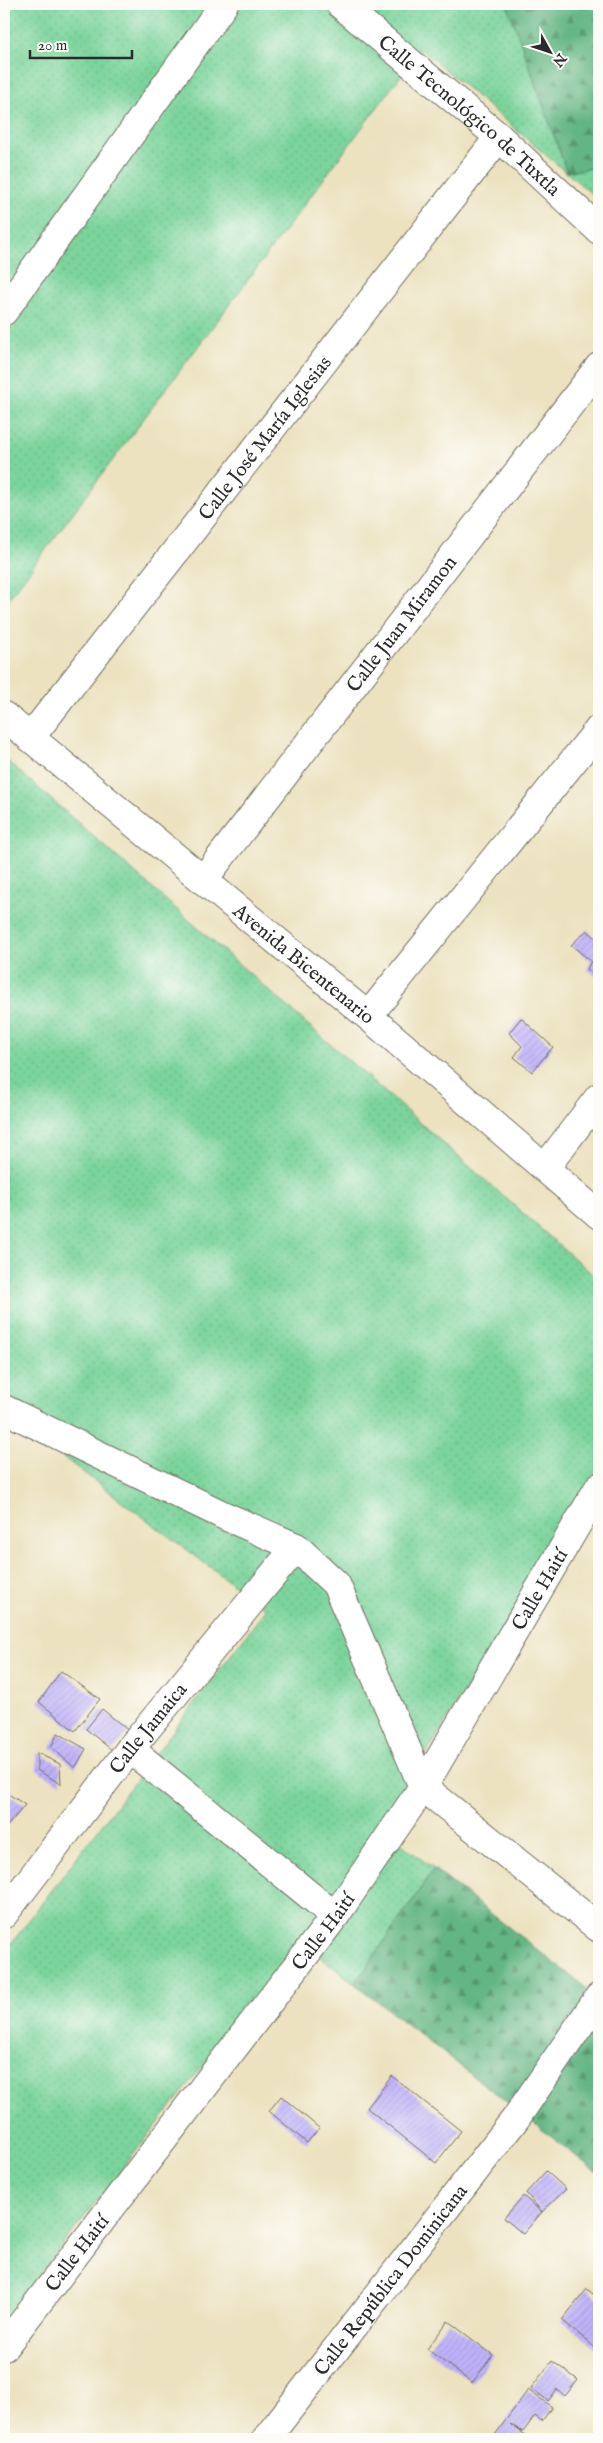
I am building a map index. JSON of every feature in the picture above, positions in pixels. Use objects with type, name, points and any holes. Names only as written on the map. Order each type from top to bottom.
[{"type":"street","points":[[4,311],[224,4]]},
{"type":"street","name":"Calle Tecnológico de Tuxtla","points":[[340,4],[499,137],[599,230]]},
{"type":"street","name":"Calle José María Iglesias","points":[[30,738],[499,137]]},
{"type":"street","name":"Calle Juan Miramon","points":[[203,880],[599,367]]},
{"type":"street","name":"Avenida Bicentenario","points":[[4,716],[368,1016],[599,1215]]},
{"type":"street","points":[[368,1016],[599,729]]},
{"type":"street","points":[[545,1168],[599,1097]]},
{"type":"street","points":[[4,1409],[228,1517],[296,1547],[336,1584],[423,1787],[599,1928]]},
{"type":"street","name":"Calle Haití","points":[[4,2347],[335,1916],[423,1787],[599,1487]]},
{"type":"street","name":"Calle Jamaica","points":[[4,1914],[130,1749],[296,1547]]},
{"type":"street","points":[[130,1749],[335,1916]]},
{"type":"street","name":"Calle República Dominicana","points":[[266,2439],[516,2118],[599,1997]]},
{"type":"green space","points":[[4,4],[507,4],[567,172],[599,167],[599,200],[421,49],[4,605]]},
{"type":"green space","points":[[507,4],[599,4],[599,167],[567,172]]},
{"type":"green space","points":[[4,758],[599,1280],[599,1471],[381,1828],[434,1869],[355,1984],[301,1942],[4,2319],[4,1953],[266,1609],[4,1413]]},
{"type":"green space","points":[[434,1869],[599,1998],[599,2174],[355,1984]]},
{"type":"building","points":[[587,930],[599,941],[599,979],[587,969],[591,961],[571,945]]},
{"type":"building","points":[[521,1018],[553,1047],[532,1072],[514,1057],[522,1046],[509,1033]]},
{"type":"building","points":[[61,1671],[100,1699],[75,1731],[39,1702]]},
{"type":"building","points":[[102,1709],[129,1731],[113,1751],[86,1729]]},
{"type":"building","points":[[58,1733],[86,1749],[75,1768],[51,1747]]},
{"type":"building","points":[[37,1753],[60,1764],[61,1784],[37,1770]]},
{"type":"building","points":[[4,1791],[25,1805],[4,1830]]},
{"type":"building","points":[[392,2076],[461,2131],[436,2163],[367,2108]]},
{"type":"building","points":[[281,2096],[319,2128],[307,2143],[269,2111]]},
{"type":"building","points":[[546,2171],[566,2189],[542,2212],[526,2193]]},
{"type":"building","points":[[523,2196],[542,2212],[523,2234],[504,2218]]},
{"type":"building","points":[[587,2289],[599,2299],[599,2351],[562,2320]]},
{"type":"building","points":[[448,2321],[493,2355],[472,2383],[427,2349]]},
{"type":"building","points":[[552,2361],[578,2380],[565,2396],[557,2389],[548,2401],[531,2388]]},
{"type":"building","points":[[528,2390],[552,2407],[542,2421],[535,2416],[523,2432],[510,2424],[531,2439],[492,2439]]}]
